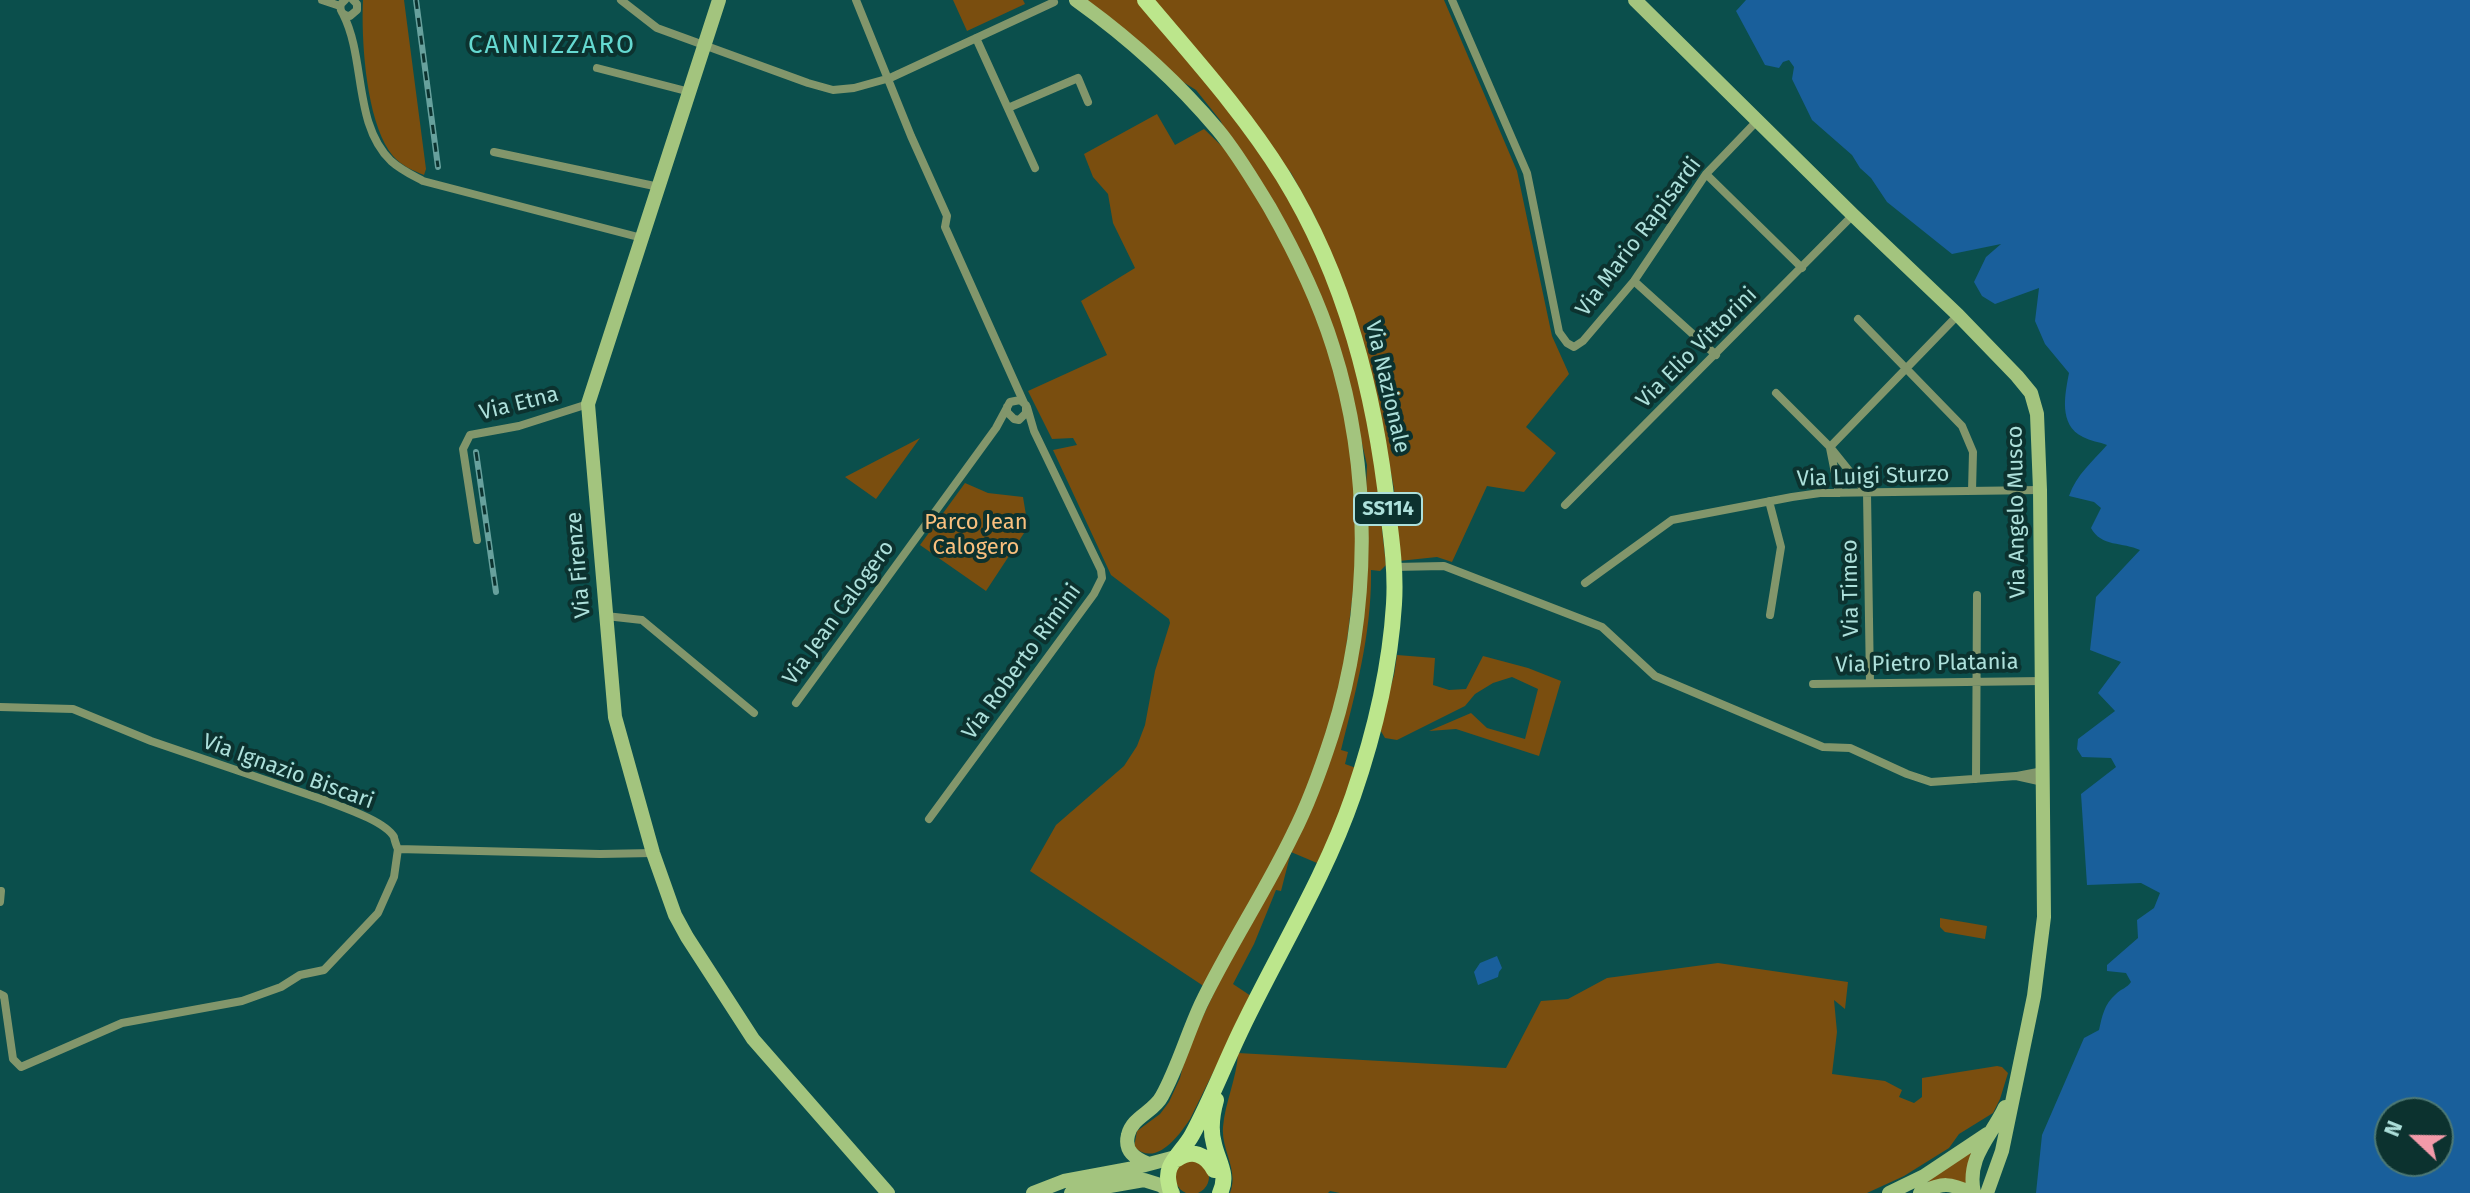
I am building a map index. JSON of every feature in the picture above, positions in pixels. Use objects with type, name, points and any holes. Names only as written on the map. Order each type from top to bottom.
[{"type":"main road","name":"Via Nazionale","points":[[1145,0],[1257,138],[1309,222],[1339,286],[1369,392],[1384,469],[1394,567],[1395,600],[1389,649],[1370,740],[1354,792],[1324,864],[1230,1052]]},
{"type":"main road","points":[[1212,1192],[1215,1177],[1209,1123],[1230,1052]]},
{"type":"main road","points":[[1169,1191],[1169,1172],[1175,1158],[1198,1123],[1230,1052]]},
{"type":"main road","points":[[1212,1192],[1224,1180],[1214,1146],[1213,1112]]},
{"type":"main road","points":[[1175,1158],[1203,1156],[1214,1170]]},
{"type":"street","points":[[322,0],[342,5],[350,16],[356,4]]},
{"type":"street","points":[[621,0],[657,28],[833,90],[890,78],[1054,2]]},
{"type":"street","name":"Via Firenze","points":[[719,0],[588,404],[615,717],[653,853],[675,915],[687,937],[753,1039],[888,1193]]},
{"type":"street","points":[[856,0],[947,216],[945,227],[1034,431]]},
{"type":"street","points":[[1076,0],[1137,46],[1192,102],[1237,156],[1279,223],[1333,348],[1354,440],[1360,496],[1360,566],[1356,612],[1346,679],[1334,730],[1294,833],[1201,1004],[1161,1099],[1131,1126],[1127,1139],[1129,1150],[1138,1160],[1149,1164]]},
{"type":"street","name":"Via Mario Rapisardi","points":[[1452,0],[1527,173],[1559,332],[1574,347],[1583,341],[1634,281],[1706,174],[1757,121]]},
{"type":"street","name":"Via Angelo Musco","points":[[1635,0],[1958,315],[2031,393],[2037,414],[2040,490],[2044,917],[2034,996],[2018,1069]]},
{"type":"street","points":[[356,4],[356,55]]},
{"type":"street","points":[[342,5],[375,140],[402,170],[423,181],[643,238]]},
{"type":"street","points":[[976,38],[1035,168]]},
{"type":"street","points":[[597,68],[690,92]]},
{"type":"street","points":[[1008,108],[1078,78],[1088,102]]},
{"type":"street","points":[[494,152],[659,187]]},
{"type":"street","points":[[1706,174],[1802,268]]},
{"type":"street","name":"Via Elio Vittorini","points":[[1565,505],[1853,215]]},
{"type":"street","points":[[1634,281],[1716,355]]},
{"type":"street","points":[[1830,447],[1958,315]]},
{"type":"street","points":[[1858,319],[1962,426],[1973,452],[1972,491]]},
{"type":"street","points":[[1012,377],[1009,417],[1026,422],[1034,431]]},
{"type":"street","points":[[1776,393],[1830,447],[1867,493]]},
{"type":"street","points":[[1008,404],[1014,400],[1025,405]]},
{"type":"street","name":"Via Etna","points":[[477,540],[463,449],[470,435],[519,426],[588,404]]},
{"type":"street","name":"Via Jean Calogero","points":[[796,703],[996,428],[1008,404]]},
{"type":"street","points":[[996,428],[1024,417],[1025,405]]},
{"type":"street","name":"Via Roberto Rimini","points":[[929,819],[1094,594],[1102,578],[1101,570],[1034,431]]},
{"type":"street","points":[[1830,447],[1839,493]]},
{"type":"street","name":"Via Luigi Sturzo","points":[[1585,583],[1672,520],[1820,493],[2040,490]]},
{"type":"street","name":"Via Timeo","points":[[1867,493],[1870,683]]},
{"type":"street","points":[[1769,501],[1781,547],[1770,615]]},
{"type":"street","points":[[1394,567],[1444,566],[1602,627],[1655,676],[1823,747],[1850,748],[1931,782],[2043,776]]},
{"type":"street","points":[[1976,779],[1977,595]]},
{"type":"street","points":[[606,616],[642,620],[754,713]]},
{"type":"street","name":"Via Pietro Platania","points":[[1813,684],[2042,681]]},
{"type":"street","name":"Via Ignazio Biscari","points":[[0,707],[73,709],[151,741],[352,812],[386,828],[394,837],[398,849]]},
{"type":"street","points":[[0,994],[4,996],[13,1059],[21,1067],[122,1023],[214,1008],[265,994],[300,975],[324,970],[378,913],[391,888],[398,849],[653,853]]},
{"type":"street","points":[[0,902],[1,891]]},
{"type":"street","points":[[1889,1193],[1924,1176],[1987,1134],[1998,1122],[2018,1069]]},
{"type":"street","points":[[1990,1193],[2018,1069]]},
{"type":"street","points":[[1987,1134],[1998,1143],[1996,1168]]},
{"type":"street","points":[[1920,1193],[1945,1184],[1973,1193],[1975,1159],[1987,1134]]},
{"type":"street","points":[[1033,1193],[1075,1178],[1175,1158]]},
{"type":"street","points":[[1071,1193],[1135,1180],[1152,1182],[1169,1191]]},
{"type":"street","points":[[1945,1184],[1960,1193]]},
{"type":"green space","points":[[363,0],[404,0],[426,169],[424,175],[393,156],[377,124],[364,58]]},
{"type":"green space","points":[[953,0],[1023,0],[1025,4],[967,31]]},
{"type":"green space","points":[[1084,0],[1138,0],[1218,96],[1281,184],[1307,231],[1332,288],[1351,346],[1372,438],[1386,565],[1380,571],[1371,570],[1366,639],[1341,750],[1348,752],[1345,764],[1356,768],[1329,839],[1317,863],[1291,852],[1281,891],[1276,890],[1254,944],[1233,984],[1251,996],[1190,1119],[1166,1147],[1150,1154],[1134,1147],[1137,1131],[1160,1114],[1169,1102],[1180,1078],[1187,1050],[1335,737],[1367,465],[1339,344],[1220,120],[1196,90],[1175,77]]},
{"type":"green space","points":[[1154,0],[1444,0],[1517,171],[1552,336],[1569,374],[1526,427],[1556,453],[1524,492],[1487,486],[1452,562],[1437,557],[1399,561],[1394,489],[1375,389],[1360,330],[1315,217],[1291,173]]},
{"type":"green space","points":[[1157,114],[1175,145],[1204,129],[1228,152],[1256,192],[1305,285],[1334,363],[1351,444],[1359,547],[1342,692],[1294,826],[1205,987],[1030,871],[1056,825],[1124,766],[1137,746],[1170,623],[1169,619],[1111,575],[1053,450],[1077,445],[1073,438],[1052,439],[1028,391],[1107,355],[1081,301],[1135,268],[1113,223],[1108,194],[1093,177],[1084,154]]},
{"type":"green space","points":[[920,438],[876,499],[845,477]]},
{"type":"green space","name":"Parco Jean Calogero","points":[[965,483],[988,493],[1023,497],[1028,527],[986,591],[920,545]]},
{"type":"green space","points":[[1397,655],[1435,658],[1433,685],[1449,690],[1466,689],[1483,656],[1561,681],[1539,756],[1456,729],[1429,731],[1471,713],[1487,728],[1525,739],[1538,689],[1512,677],[1493,683],[1475,694],[1465,706],[1397,740],[1385,738],[1379,728]]},
{"type":"green space","points":[[1940,918],[1987,926],[1985,939],[1945,932],[1940,927]]},
{"type":"green space","points":[[1718,963],[1848,982],[1845,1009],[1834,1000],[1837,1032],[1832,1074],[1885,1081],[1902,1090],[1899,1097],[1914,1103],[1922,1097],[1922,1078],[2002,1067],[2008,1073],[1993,1113],[1959,1134],[1949,1148],[1904,1176],[1867,1193],[1230,1193],[1232,1176],[1223,1127],[1238,1053],[1506,1068],[1541,1001],[1568,999],[1607,978]]},
{"type":"green space","points":[[1977,1147],[1970,1188],[1928,1181]]},
{"type":"green space","points":[[1192,1160],[1204,1165],[1209,1177],[1204,1189],[1192,1194],[1180,1189],[1175,1177],[1180,1165]]},
{"type":"water","points":[[1746,0],[2470,0],[2470,1193],[2036,1193],[2042,1135],[2084,1038],[2099,1030],[2109,1002],[2131,982],[2126,973],[2107,971],[2107,965],[2138,938],[2137,920],[2154,908],[2160,893],[2141,883],[2087,885],[2081,794],[2116,767],[2111,758],[2082,757],[2077,749],[2078,739],[2115,711],[2098,693],[2121,662],[2090,650],[2096,597],[2140,550],[2100,538],[2091,528],[2101,508],[2094,502],[2069,496],[2080,475],[2107,445],[2083,437],[2070,425],[2065,408],[2069,373],[2045,344],[2035,321],[2039,288],[1995,304],[1982,296],[1974,282],[1986,257],[2001,244],[1952,254],[1887,202],[1852,155],[1812,120],[1792,79],[1794,67],[1789,60],[1779,68],[1765,65],[1736,11]]},
{"type":"water","points":[[1497,956],[1502,968],[1498,977],[1478,985],[1474,972],[1480,963]]},
{"type":"railway","points":[[416,0],[438,167]]},
{"type":"railway","points":[[476,452],[496,592]]},
{"type":"district","name":"CANNIZZARO","points":[[552,46]]}]
